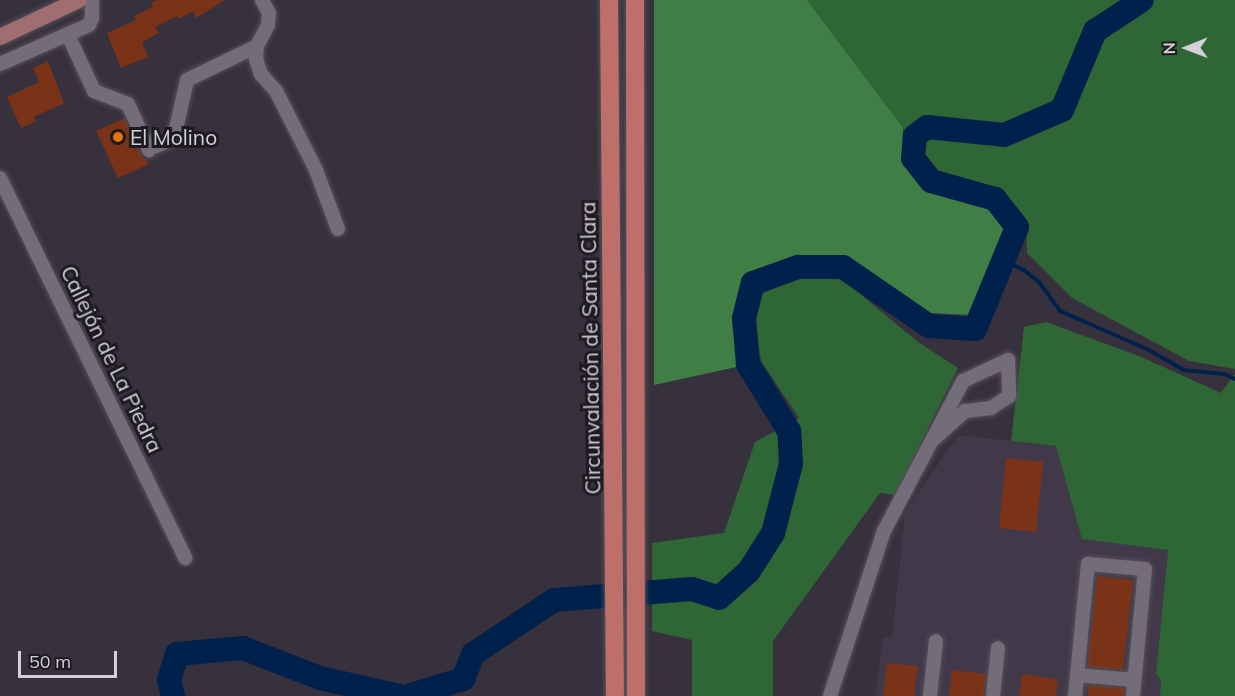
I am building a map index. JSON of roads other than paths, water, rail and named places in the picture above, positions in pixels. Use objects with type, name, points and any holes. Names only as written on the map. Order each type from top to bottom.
[{"type":"highway","name":"Circunvalación de Santa Clara","points":[[609,0],[615,696]]},
{"type":"highway","name":"Circunvalación de Santa Clara","points":[[635,0],[636,696]]},
{"type":"main road","points":[[0,37],[69,2]]},
{"type":"street","points":[[0,64],[89,25],[92,18],[92,0]]},
{"type":"street","points":[[262,0],[268,14],[268,25],[257,46],[256,59],[261,74],[276,91],[316,170],[338,230]]},
{"type":"street","points":[[68,35],[94,91],[128,104],[152,148],[174,138],[187,80],[257,46]]},
{"type":"street","name":"Callejón de La Piedra","points":[[0,178],[185,558]]},
{"type":"street","points":[[830,696],[884,531],[963,381],[1008,360],[1009,396],[991,408],[965,411],[934,438]]},
{"type":"street","points":[[1075,696],[1088,564],[1145,569],[1133,696]]},
{"type":"street","points":[[930,696],[936,641]]},
{"type":"street","points":[[993,696],[998,648]]},
{"type":"street","points":[[1077,675],[1134,680]]},
{"type":"waterway","points":[[408,696],[463,679],[473,654],[554,600],[692,589],[719,598],[749,571],[773,533],[791,464],[789,431],[748,364],[744,318],[753,283],[798,267],[843,267],[929,326],[975,329],[1017,227],[995,199],[931,181],[913,158],[915,136],[927,127],[1004,135],[1062,110],[1095,31],[1142,0]]},
{"type":"waterway","points":[[1003,261],[1024,270],[1039,282],[1060,311],[1147,349],[1184,370],[1224,374],[1235,379]]},
{"type":"waterway","points":[[173,696],[169,680],[177,654],[243,648],[320,678],[399,696]]},
{"type":"place","name":"El Molino","points":[[118,137]]}]
